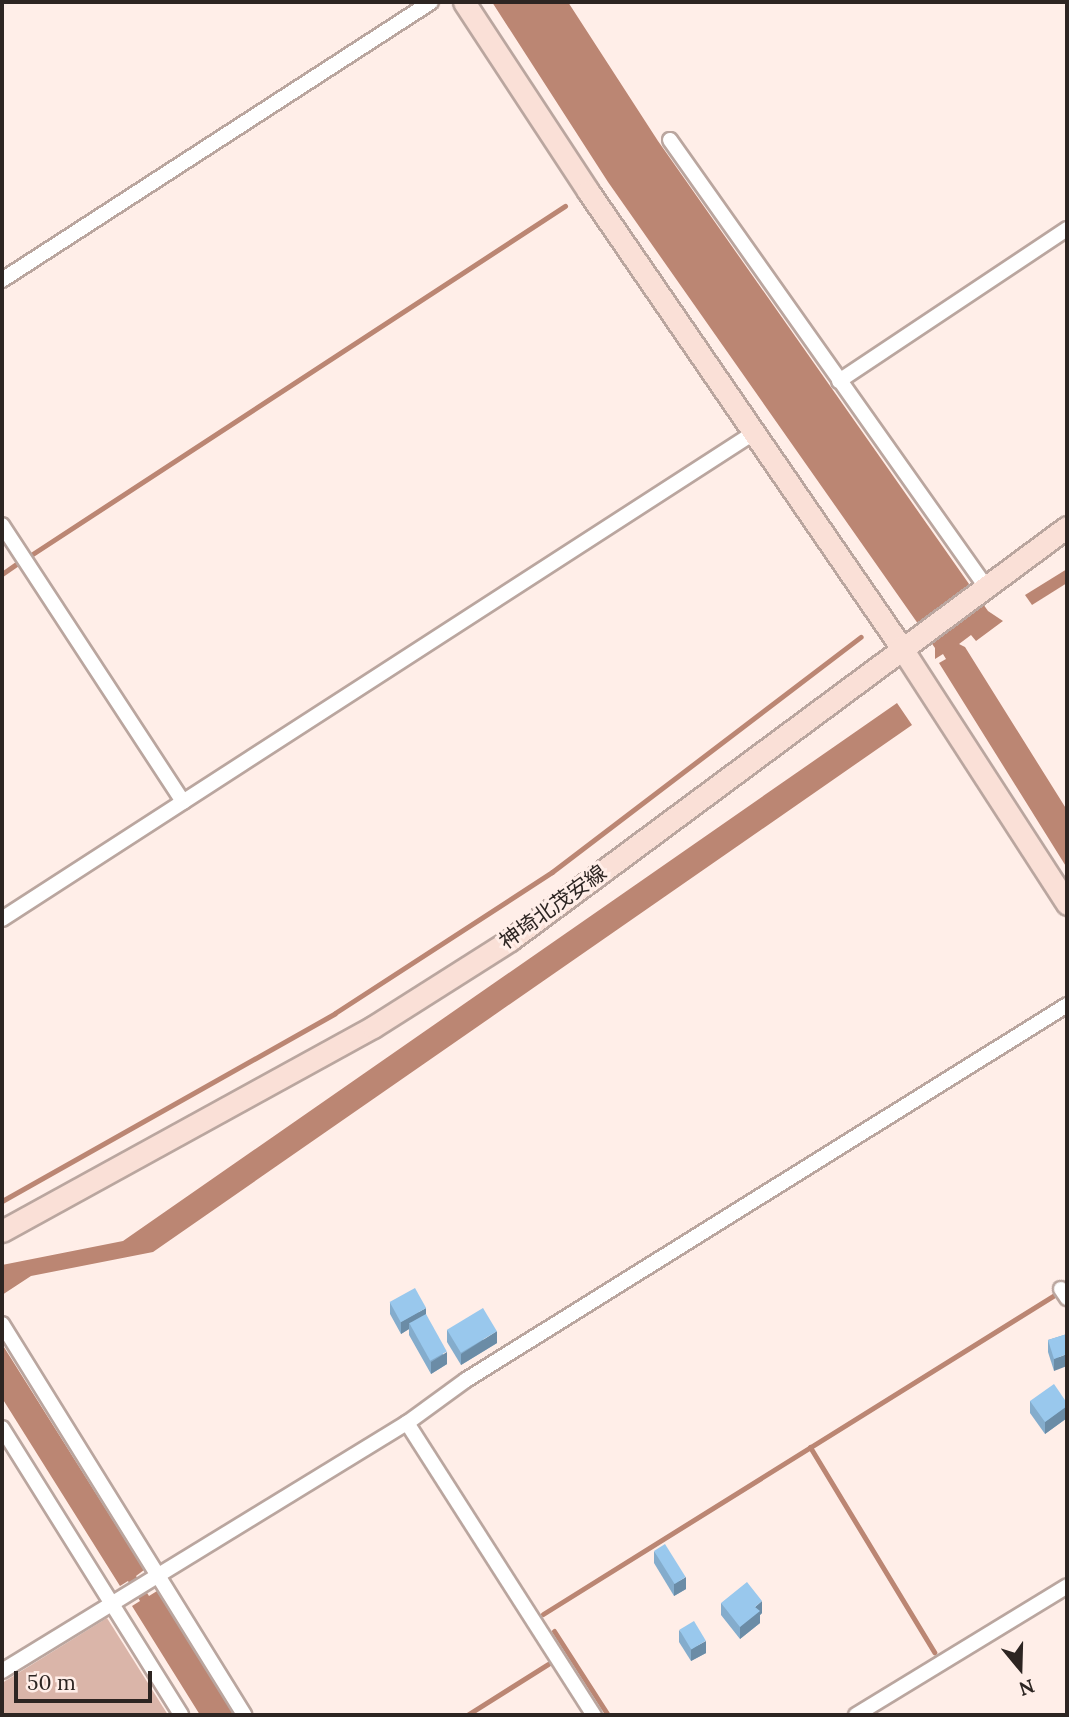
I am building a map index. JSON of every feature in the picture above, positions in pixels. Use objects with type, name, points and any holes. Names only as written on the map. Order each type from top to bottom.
[{"type":"main road","points":[[464,2],[755,432],[909,642],[1067,904]]},
{"type":"main road","name":"神埼北茂安線","points":[[2,1231],[373,1027],[510,940],[1067,527]]},
{"type":"street","points":[[2,280],[431,2]]},
{"type":"street","points":[[670,140],[986,587]]},
{"type":"street","points":[[839,381],[1067,229]]},
{"type":"street","points":[[2,919],[755,432]]},
{"type":"street","points":[[2,525],[183,802]]},
{"type":"street","points":[[2,1671],[407,1423],[466,1380],[1067,1004]]},
{"type":"street","points":[[2,1324],[244,1715]]},
{"type":"street","points":[[407,1423],[594,1715]]},
{"type":"street","points":[[2,1428],[181,1715]]},
{"type":"street","points":[[856,1715],[1067,1586]]},
{"type":"shaded area","points":[[492,2],[568,2],[658,141],[988,611],[1003,621],[976,641],[971,635],[959,644],[965,647],[1067,810],[1067,868],[939,663],[946,659],[943,654],[935,659],[935,648],[608,182]]},
{"type":"shaded area","points":[[1067,569],[1067,583],[1032,605],[1025,595]]},
{"type":"shaded area","points":[[897,703],[912,725],[153,1252],[31,1276],[2,1295],[2,1265],[123,1241]]},
{"type":"shaded area","points":[[2,1344],[144,1570],[136,1576],[149,1596],[157,1591],[234,1715],[200,1715],[132,1606],[140,1601],[128,1581],[120,1586],[2,1398]]},
{"type":"shaded area","points":[[107,1618],[168,1715],[2,1715],[2,1683]]},
{"type":"building","points":[[415,1288],[426,1308],[401,1322],[390,1302]]},
{"type":"building","points":[[483,1308],[497,1331],[461,1353],[447,1330]]},
{"type":"building","points":[[426,1314],[447,1352],[430,1361],[409,1323]]},
{"type":"building","points":[[1067,1334],[1067,1354],[1054,1359],[1048,1340]]},
{"type":"building","points":[[1054,1384],[1067,1406],[1045,1422],[1030,1401]]},
{"type":"building","points":[[665,1544],[686,1577],[675,1584],[654,1551]]},
{"type":"building","points":[[747,1582],[762,1601],[755,1607],[760,1611],[740,1627],[721,1603]]},
{"type":"building","points":[[694,1621],[706,1641],[691,1649],[679,1630]]},
{"type":"waterway","points":[[31,555],[565,206]]},
{"type":"waterway","points":[[2,574],[18,563]]},
{"type":"waterway","points":[[2,1201],[335,1013],[552,872],[861,637]]},
{"type":"waterway","points":[[543,1614],[1056,1294]]},
{"type":"waterway","points":[[810,1447],[934,1652]]},
{"type":"waterway","points":[[554,1631],[608,1715]]},
{"type":"waterway","points":[[467,1715],[548,1664]]}]
